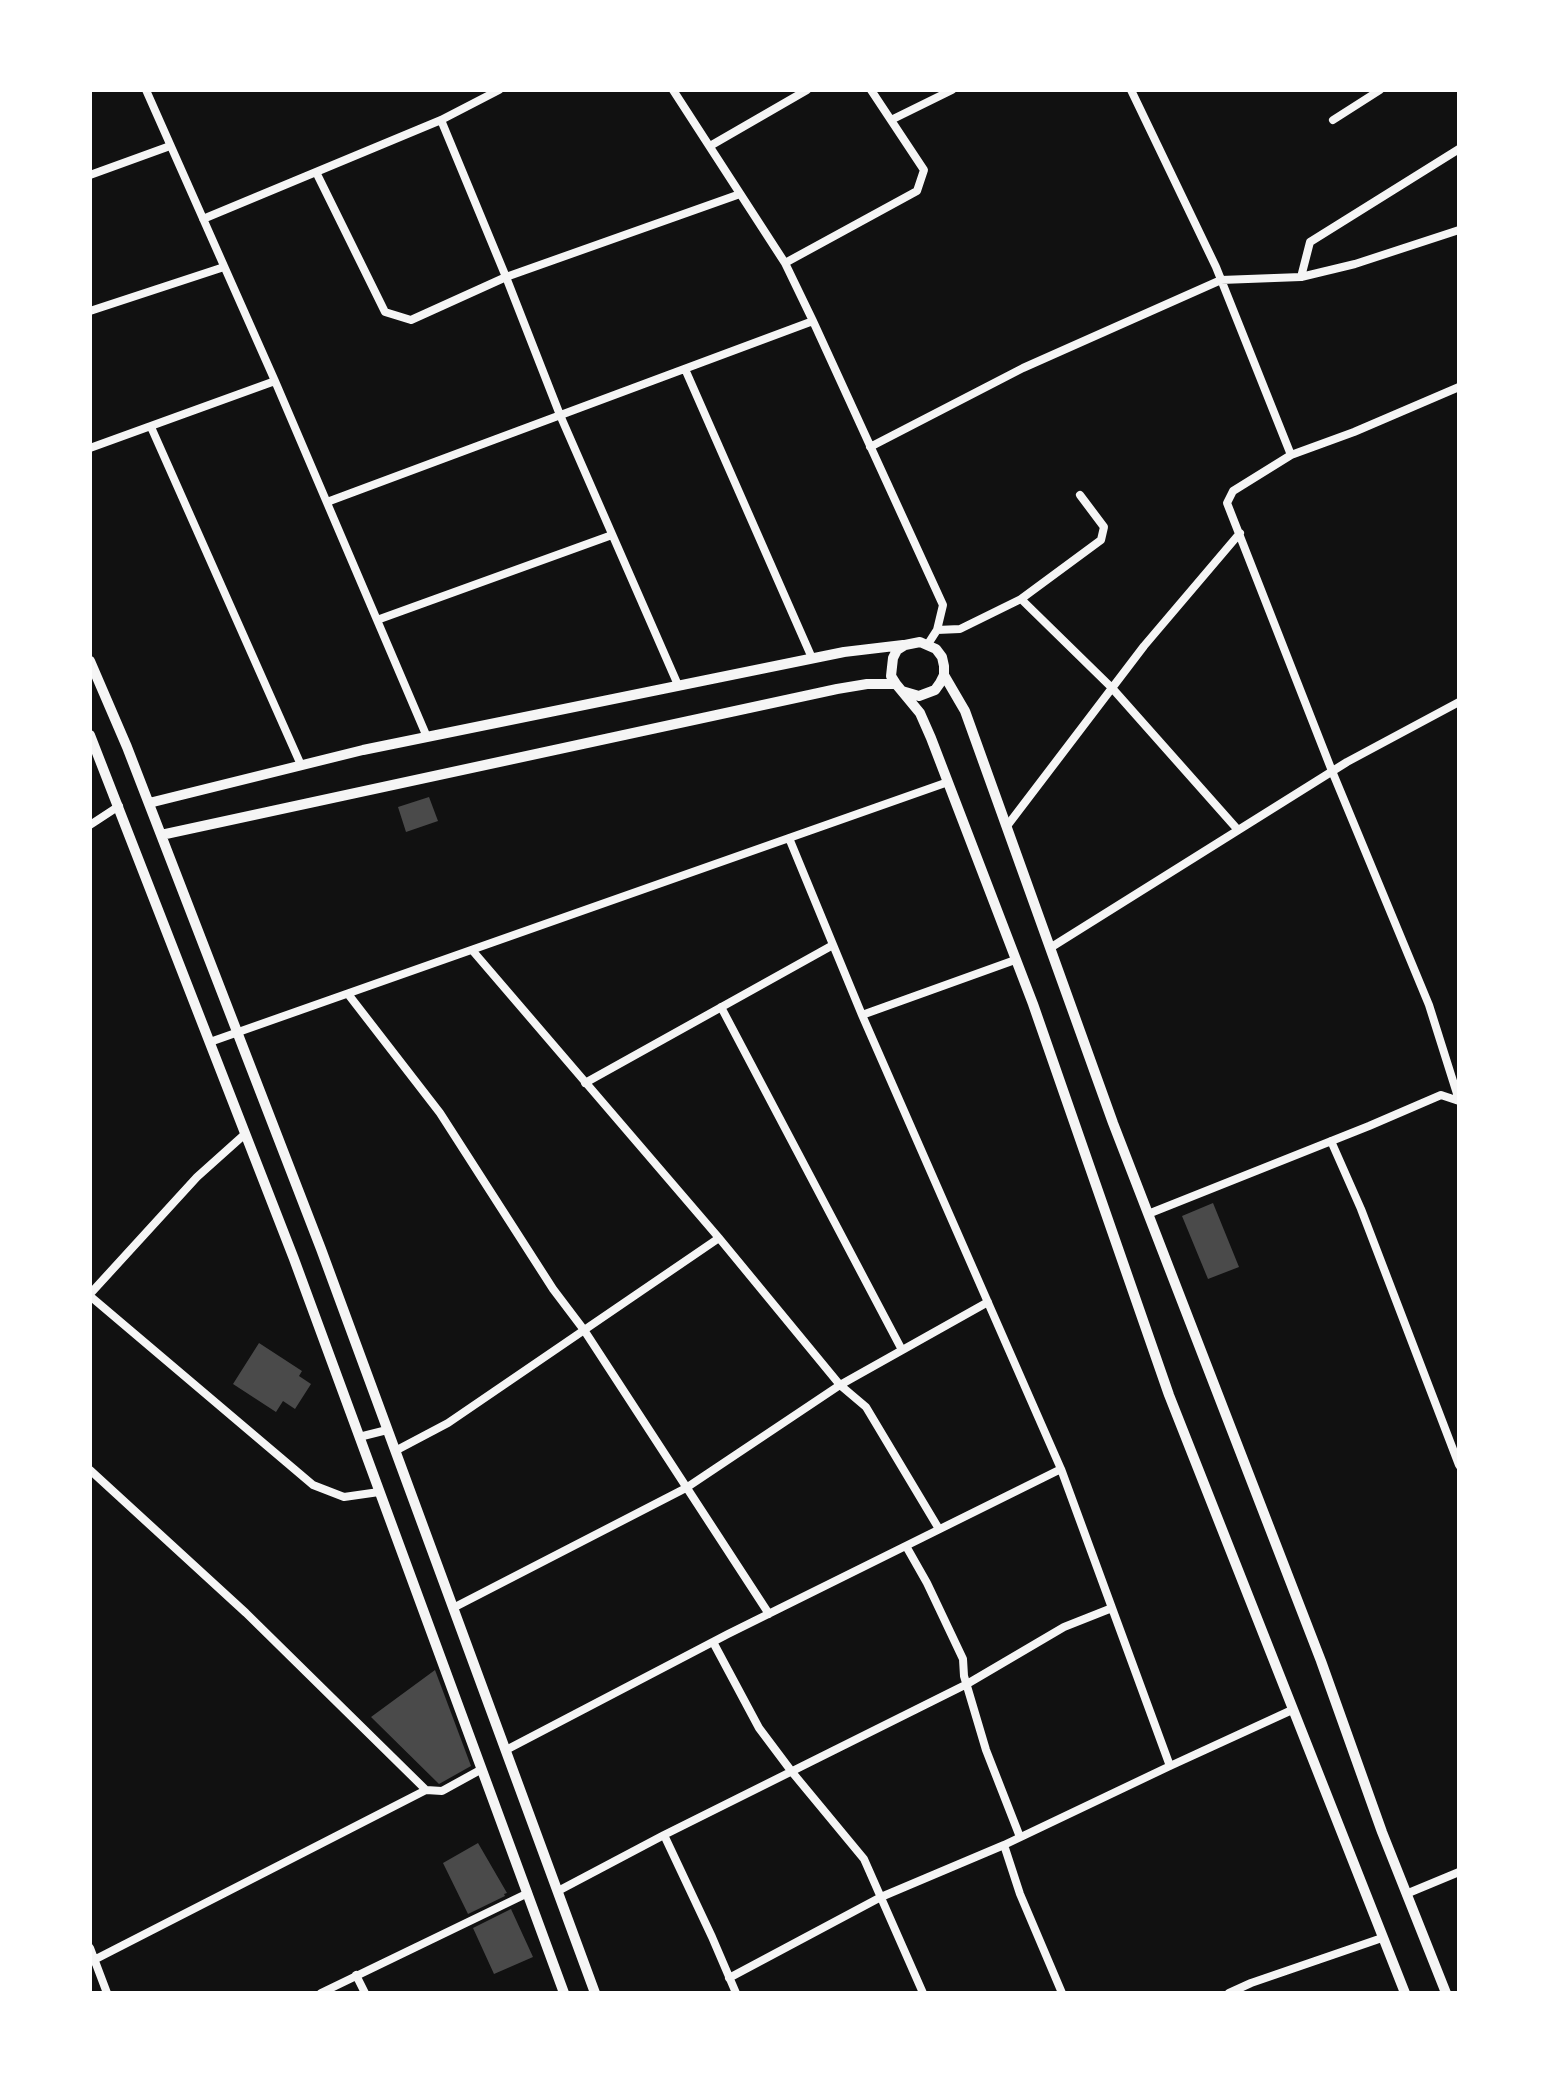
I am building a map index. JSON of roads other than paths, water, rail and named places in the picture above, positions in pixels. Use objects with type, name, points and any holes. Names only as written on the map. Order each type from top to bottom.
[{"type":"street","points":[[146,90],[427,737]]},
{"type":"street","points":[[203,219],[441,120],[499,90]]},
{"type":"street","points":[[673,90],[785,263],[813,321],[943,605],[937,630],[928,644]]},
{"type":"street","points":[[710,146],[807,90]]},
{"type":"street","points":[[785,263],[917,191],[924,170],[871,90]]},
{"type":"street","points":[[891,120],[952,90]]},
{"type":"street","points":[[1131,90],[1221,280],[1291,455]]},
{"type":"street","points":[[1333,120],[1380,90]]},
{"type":"street","points":[[441,120],[560,415],[678,685]]},
{"type":"street","points":[[90,175],[170,146]]},
{"type":"street","points":[[1301,277],[1310,242],[1459,149]]},
{"type":"street","points":[[316,172],[385,312],[411,320],[506,277],[740,194]]},
{"type":"street","points":[[870,447],[1023,368],[1221,280],[1301,277],[1355,264],[1459,230]]},
{"type":"street","points":[[90,311],[224,267]]},
{"type":"street","points":[[327,502],[813,321]]},
{"type":"street","points":[[685,369],[812,658]]},
{"type":"street","points":[[90,448],[275,381]]},
{"type":"street","points":[[1459,387],[1291,455],[1233,491],[1227,503],[1332,771],[1429,1005],[1459,1101]]},
{"type":"street","points":[[151,427],[301,765]]},
{"type":"street","points":[[937,630],[960,629],[1021,599],[1101,540],[1104,527],[1080,495]]},
{"type":"street","points":[[1007,826],[1144,646],[1240,533]]},
{"type":"street","points":[[377,620],[612,535]]},
{"type":"street","points":[[1021,599],[1112,688],[1238,830]]},
{"type":"street","points":[[1405,1993],[1169,1395],[1038,1019],[948,782],[920,713],[891,676],[897,650],[912,642],[928,644],[936,649],[942,657],[944,675],[965,711],[1148,1214],[1446,1993]]},
{"type":"street","points":[[149,803],[363,750],[812,658],[905,645]]},
{"type":"street","points":[[90,661],[127,747],[321,1249],[595,1993]]},
{"type":"street","points":[[161,835],[837,689],[867,684],[899,688],[919,696],[935,690],[944,675]]},
{"type":"street","points":[[1050,948],[1332,771],[1459,702]]},
{"type":"street","points":[[90,735],[294,1259],[564,1993]]},
{"type":"street","points":[[210,1042],[948,782]]},
{"type":"street","points":[[90,825],[119,806]]},
{"type":"street","points":[[789,838],[862,1015],[1061,1469],[1170,1766]]},
{"type":"street","points":[[585,1083],[833,945]]},
{"type":"street","points":[[472,950],[719,1238],[840,1385],[866,1407],[939,1529]]},
{"type":"street","points":[[862,1015],[1015,960]]},
{"type":"street","points":[[348,994],[440,1113],[769,1614]]},
{"type":"street","points":[[721,1007],[902,1350]]},
{"type":"street","points":[[1148,1214],[1441,1095],[1459,1101]]},
{"type":"street","points":[[245,1134],[197,1177],[90,1295],[313,1485],[344,1497],[379,1492]]},
{"type":"street","points":[[1331,1141],[1361,1209],[1456,1450],[1459,1465]]},
{"type":"street","points":[[395,1451],[448,1423],[719,1238]]},
{"type":"street","points":[[453,1608],[686,1488],[840,1385],[988,1302]]},
{"type":"street","points":[[359,1437],[387,1430]]},
{"type":"street","points":[[506,1750],[713,1642],[1061,1469]]},
{"type":"street","points":[[90,1470],[246,1613],[426,1790]]},
{"type":"street","points":[[906,1546],[963,1659],[986,1750],[1020,1837]]},
{"type":"street","points":[[558,1891],[967,1684],[1064,1627],[1112,1608]]},
{"type":"street","points":[[713,1642],[759,1728],[864,1859],[923,1993]]},
{"type":"street","points":[[729,1978],[881,1897],[1004,1845],[1292,1710]]},
{"type":"street","points":[[92,1961],[426,1790],[442,1791],[482,1769]]},
{"type":"street","points":[[664,1835],[736,1993]]},
{"type":"street","points":[[1004,1845],[1020,1894],[1062,1993]]},
{"type":"street","points":[[1406,1894],[1459,1872]]},
{"type":"street","points":[[321,1993],[528,1893]]},
{"type":"street","points":[[1229,1993],[1382,1938]]},
{"type":"street","points":[[90,1948],[92,1961],[107,1993]]},
{"type":"street","points":[[356,1975],[365,1993]]},
{"type":"street","points":[[1251,1983],[1255,1993]]}]
